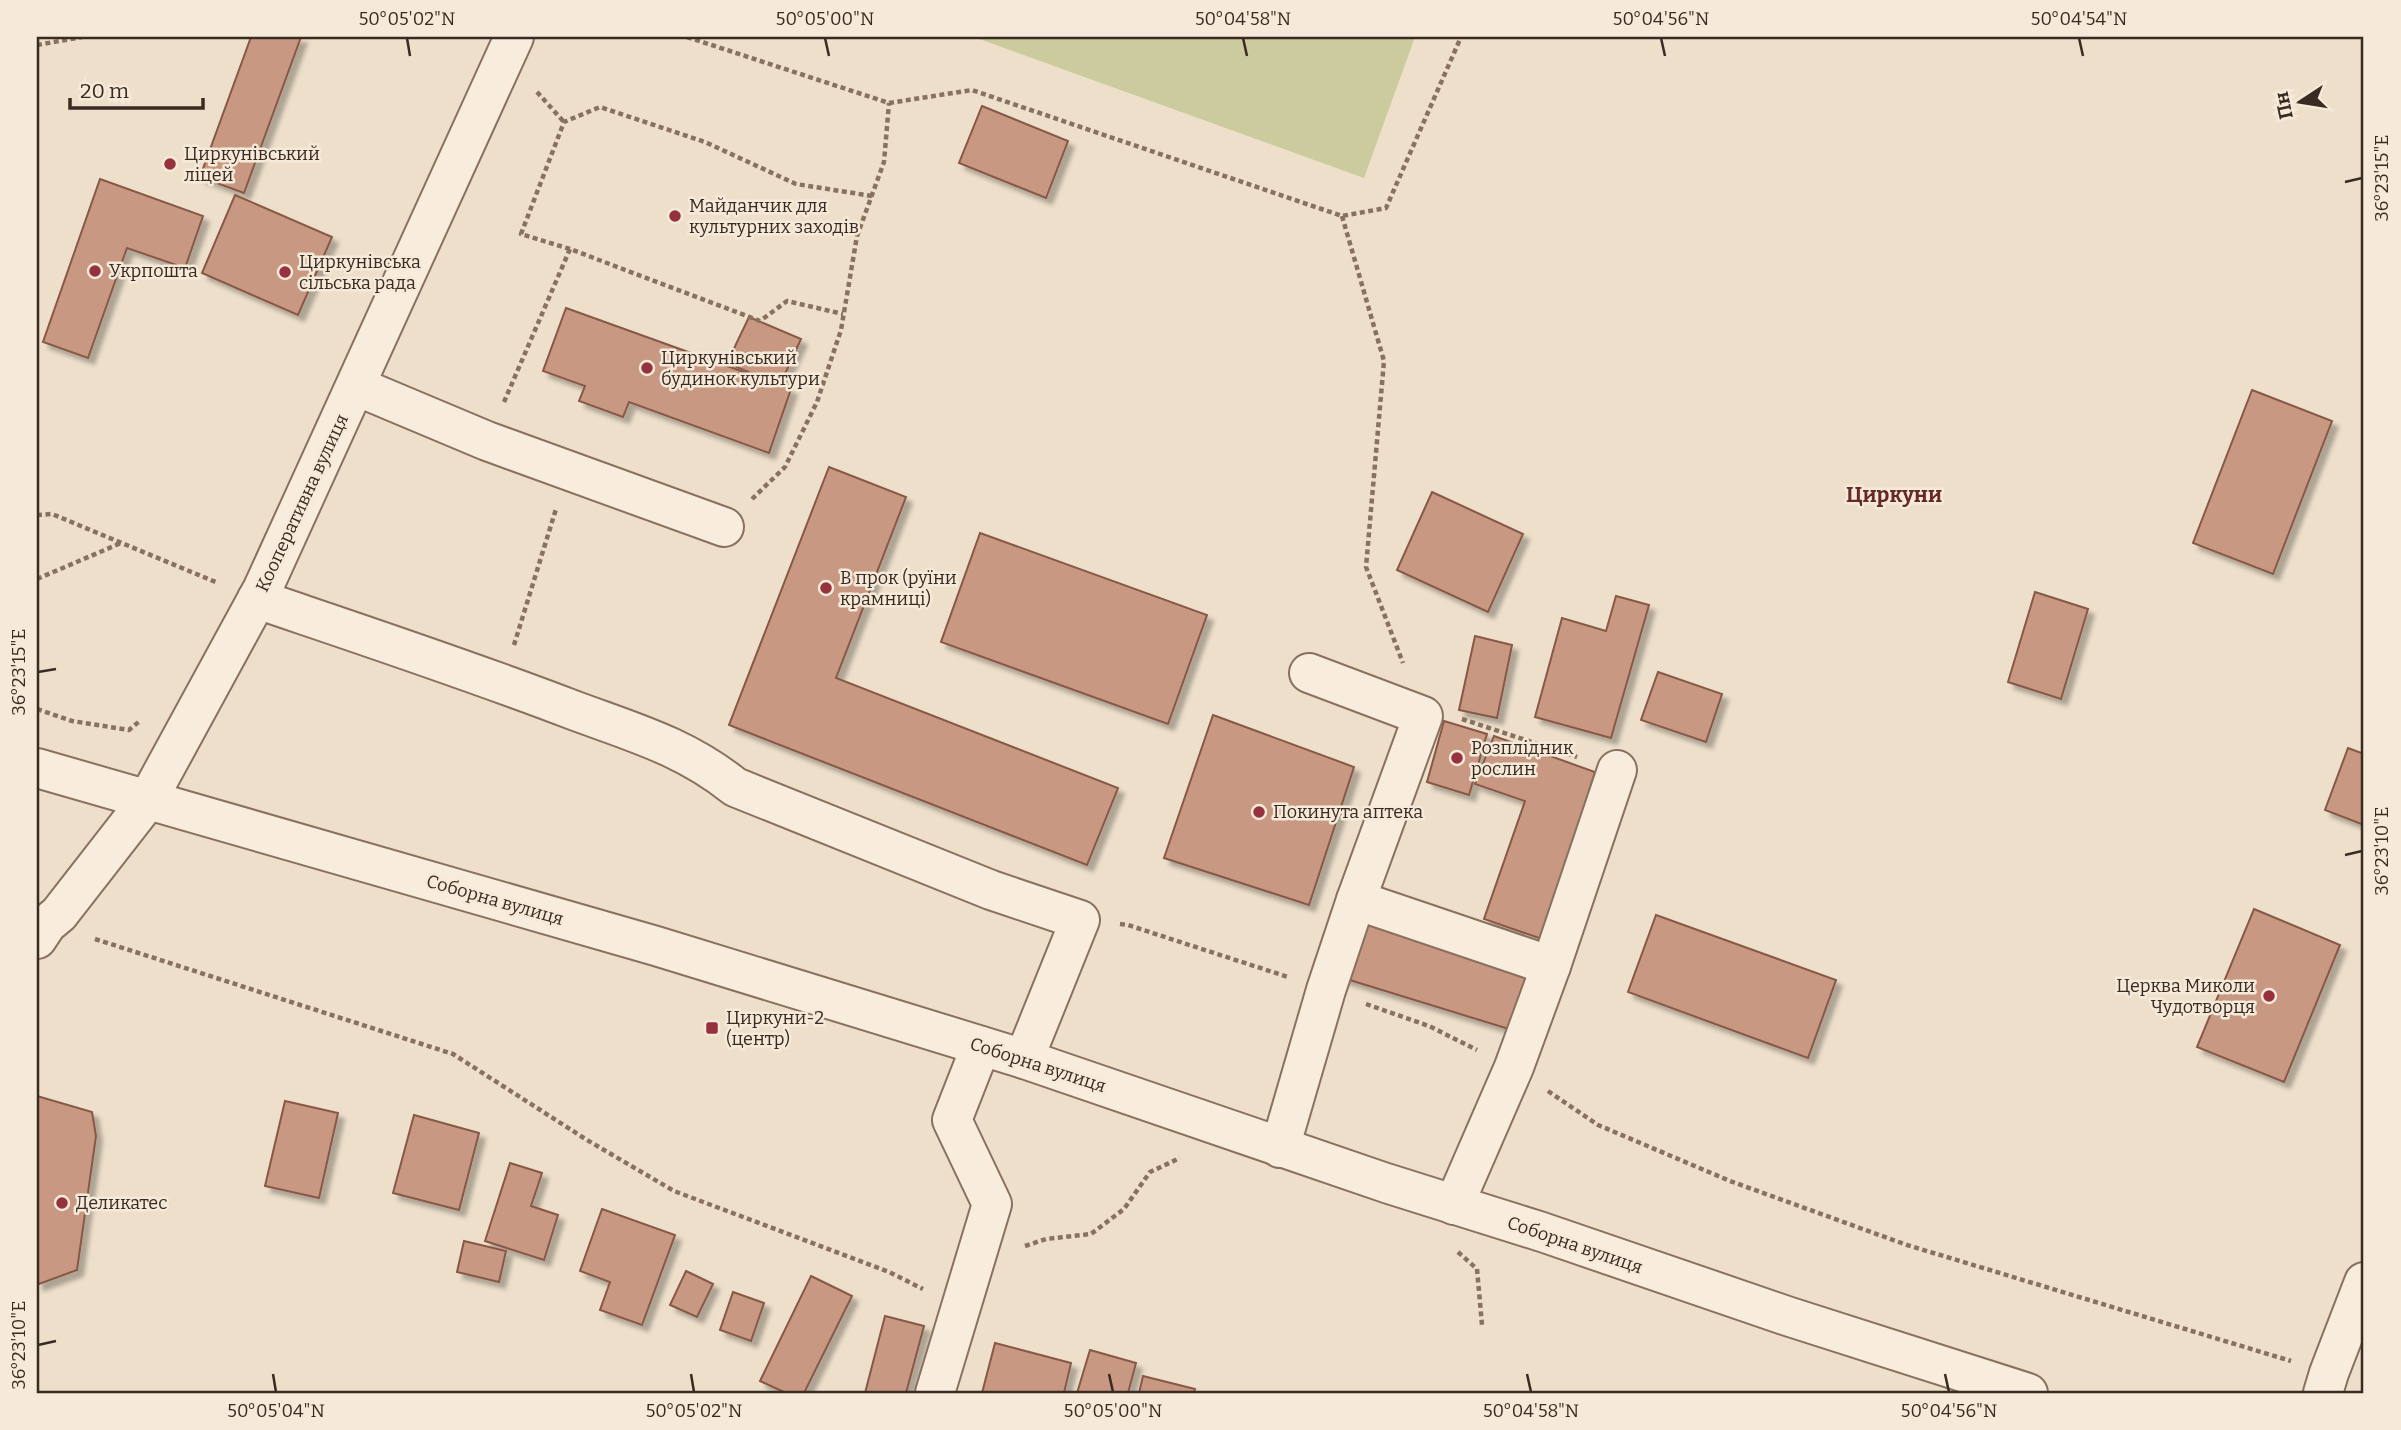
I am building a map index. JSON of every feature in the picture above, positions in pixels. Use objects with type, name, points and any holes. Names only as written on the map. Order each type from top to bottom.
[{"type":"street","name":"Кооперативна вулиця","points":[[42,931],[59,914],[147,801],[257,599],[514,37]]},
{"type":"street","points":[[356,386],[567,472],[724,527]]},
{"type":"street","points":[[257,599],[502,682],[663,743],[710,768],[734,788],[991,890],[1080,920],[1024,1059]]},
{"type":"street","points":[[1280,1148],[1326,990],[1423,716],[1309,673]]},
{"type":"street","name":"Соборна вулиця","points":[[37,768],[656,946],[1024,1059],[1280,1148],[2028,1393]]},
{"type":"street","points":[[1454,1205],[1514,1067],[1552,966],[1617,770]]},
{"type":"street","points":[[1356,900],[1552,966]]},
{"type":"street","points":[[935,1393],[992,1204],[952,1120],[981,1046]]},
{"type":"street","points":[[2326,1383],[2364,1282]]},
{"type":"path","points":[[37,45],[82,37]]},
{"type":"path","points":[[687,37],[889,103],[972,90],[1342,216],[1386,208],[1461,37]]},
{"type":"path","points":[[724,527],[785,467],[817,402],[841,330],[858,236],[884,162],[889,103]]},
{"type":"path","points":[[843,314],[787,301],[760,321],[570,249],[521,234],[564,122],[600,107],[705,142],[796,184],[872,196]]},
{"type":"path","points":[[1342,216],[1384,361],[1366,567],[1423,716],[1450,715],[1617,770]]},
{"type":"path","points":[[487,441],[570,249]]},
{"type":"path","points":[[502,682],[567,472]]},
{"type":"path","points":[[37,514],[52,513],[257,599]]},
{"type":"path","points":[[37,579],[122,542]]},
{"type":"path","points":[[42,931],[453,1054],[587,1140],[674,1191],[889,1272],[959,1307]]},
{"type":"path","points":[[1514,1067],[1598,1125],[1730,1181],[1907,1245],[2326,1383]]},
{"type":"path","points":[[1022,1247],[1046,1239],[1091,1234],[1124,1209],[1150,1172],[1183,1157]]},
{"type":"path","points":[[1454,1249],[1478,1269],[1482,1325]]},
{"type":"green space","points":[[974,37],[1415,37],[1364,178]]},
{"type":"building","points":[[251,37],[301,37],[244,193],[200,177]]},
{"type":"building","points":[[982,106],[1068,141],[1046,198],[959,163]]},
{"type":"building","points":[[100,179],[203,216],[185,268],[127,248],[88,358],[43,342]]},
{"type":"building","points":[[235,195],[332,237],[298,315],[202,273]]},
{"type":"building","points":[[566,308],[791,389],[769,453],[629,402],[623,417],[579,401],[585,386],[543,371]]},
{"type":"building","points":[[749,317],[801,339],[780,385],[727,363]]},
{"type":"building","points":[[2252,390],[2332,421],[2273,574],[2193,543]]},
{"type":"building","name":"В прок (руїни крамниці)","points":[[829,467],[906,497],[836,678],[1118,788],[1087,865],[729,725]]},
{"type":"building","points":[[1432,492],[1523,534],[1488,612],[1397,570]]},
{"type":"building","points":[[980,533],[1207,615],[1168,724],[941,642]]},
{"type":"building","points":[[2035,592],[2088,609],[2061,699],[2008,682]]},
{"type":"building","points":[[1616,596],[1649,605],[1611,738],[1535,717],[1562,618],[1606,631]]},
{"type":"building","points":[[1475,636],[1512,645],[1497,718],[1459,710]]},
{"type":"building","points":[[1658,672],[1722,694],[1706,742],[1641,720]]},
{"type":"building","name":"Покинута аптека","points":[[1213,715],[1354,767],[1309,905],[1164,858]]},
{"type":"building","name":"Розплідник рослин","points":[[1444,721],[1487,734],[1469,795],[1427,782]]},
{"type":"building","points":[[1494,736],[1595,772],[1542,939],[1484,919],[1525,801],[1475,784]]},
{"type":"building","points":[[2348,748],[2364,754],[2364,825],[2325,810]]},
{"type":"building","name":"Церква Миколи Чудотворця","points":[[2254,909],[2340,945],[2284,1082],[2197,1047]]},
{"type":"building","points":[[1656,915],[1836,980],[1808,1058],[1628,992]]},
{"type":"building","points":[[1362,918],[1534,974],[1512,1030],[1340,977]]},
{"type":"building","name":"Деликатес","points":[[37,1096],[92,1112],[96,1136],[77,1270],[39,1284],[37,1284]]},
{"type":"building","points":[[285,1101],[338,1113],[319,1198],[265,1186]]},
{"type":"building","points":[[414,1115],[479,1133],[459,1210],[393,1193]]},
{"type":"building","points":[[510,1163],[542,1173],[531,1206],[558,1215],[544,1260],[485,1241]]},
{"type":"building","points":[[602,1209],[675,1235],[642,1325],[600,1310],[610,1282],[580,1271]]},
{"type":"building","points":[[464,1241],[506,1251],[499,1282],[457,1272]]},
{"type":"building","points":[[686,1271],[713,1284],[697,1317],[670,1305]]},
{"type":"building","points":[[811,1276],[852,1296],[804,1393],[786,1393],[760,1381]]},
{"type":"building","points":[[733,1292],[764,1303],[751,1341],[720,1330]]},
{"type":"building","points":[[885,1316],[924,1326],[906,1393],[865,1393]]},
{"type":"building","points":[[995,1343],[1071,1363],[1064,1393],[982,1393]]},
{"type":"building","points":[[1090,1350],[1136,1363],[1128,1393],[1077,1393]]},
{"type":"building","points":[[1143,1376],[1195,1389],[1194,1393],[1139,1393]]},
{"type":"place","name":"Циркунівський ліцей","points":[[170,164]]},
{"type":"place","name":"Майданчик для культурних заходів","points":[[675,216]]},
{"type":"place","name":"Укрпошта","points":[[95,271]]},
{"type":"place","name":"Циркунівська сільська рада","points":[[285,272]]},
{"type":"place","name":"Циркунівський будинок культури","points":[[647,368]]},
{"type":"place","name":"В прок (руїни крамниці)","points":[[826,588]]},
{"type":"place","name":"Розплідник рослин","points":[[1457,758]]},
{"type":"place","name":"Покинута аптека","points":[[1259,812]]},
{"type":"place","name":"Церква Миколи Чудотворця","points":[[2269,996]]},
{"type":"place","name":"Циркуни-2 (центр)","points":[[712,1028]]},
{"type":"place","name":"Деликатес","points":[[62,1203]]},
{"type":"district","name":"Циркуни","points":[[1894,495]]}]
